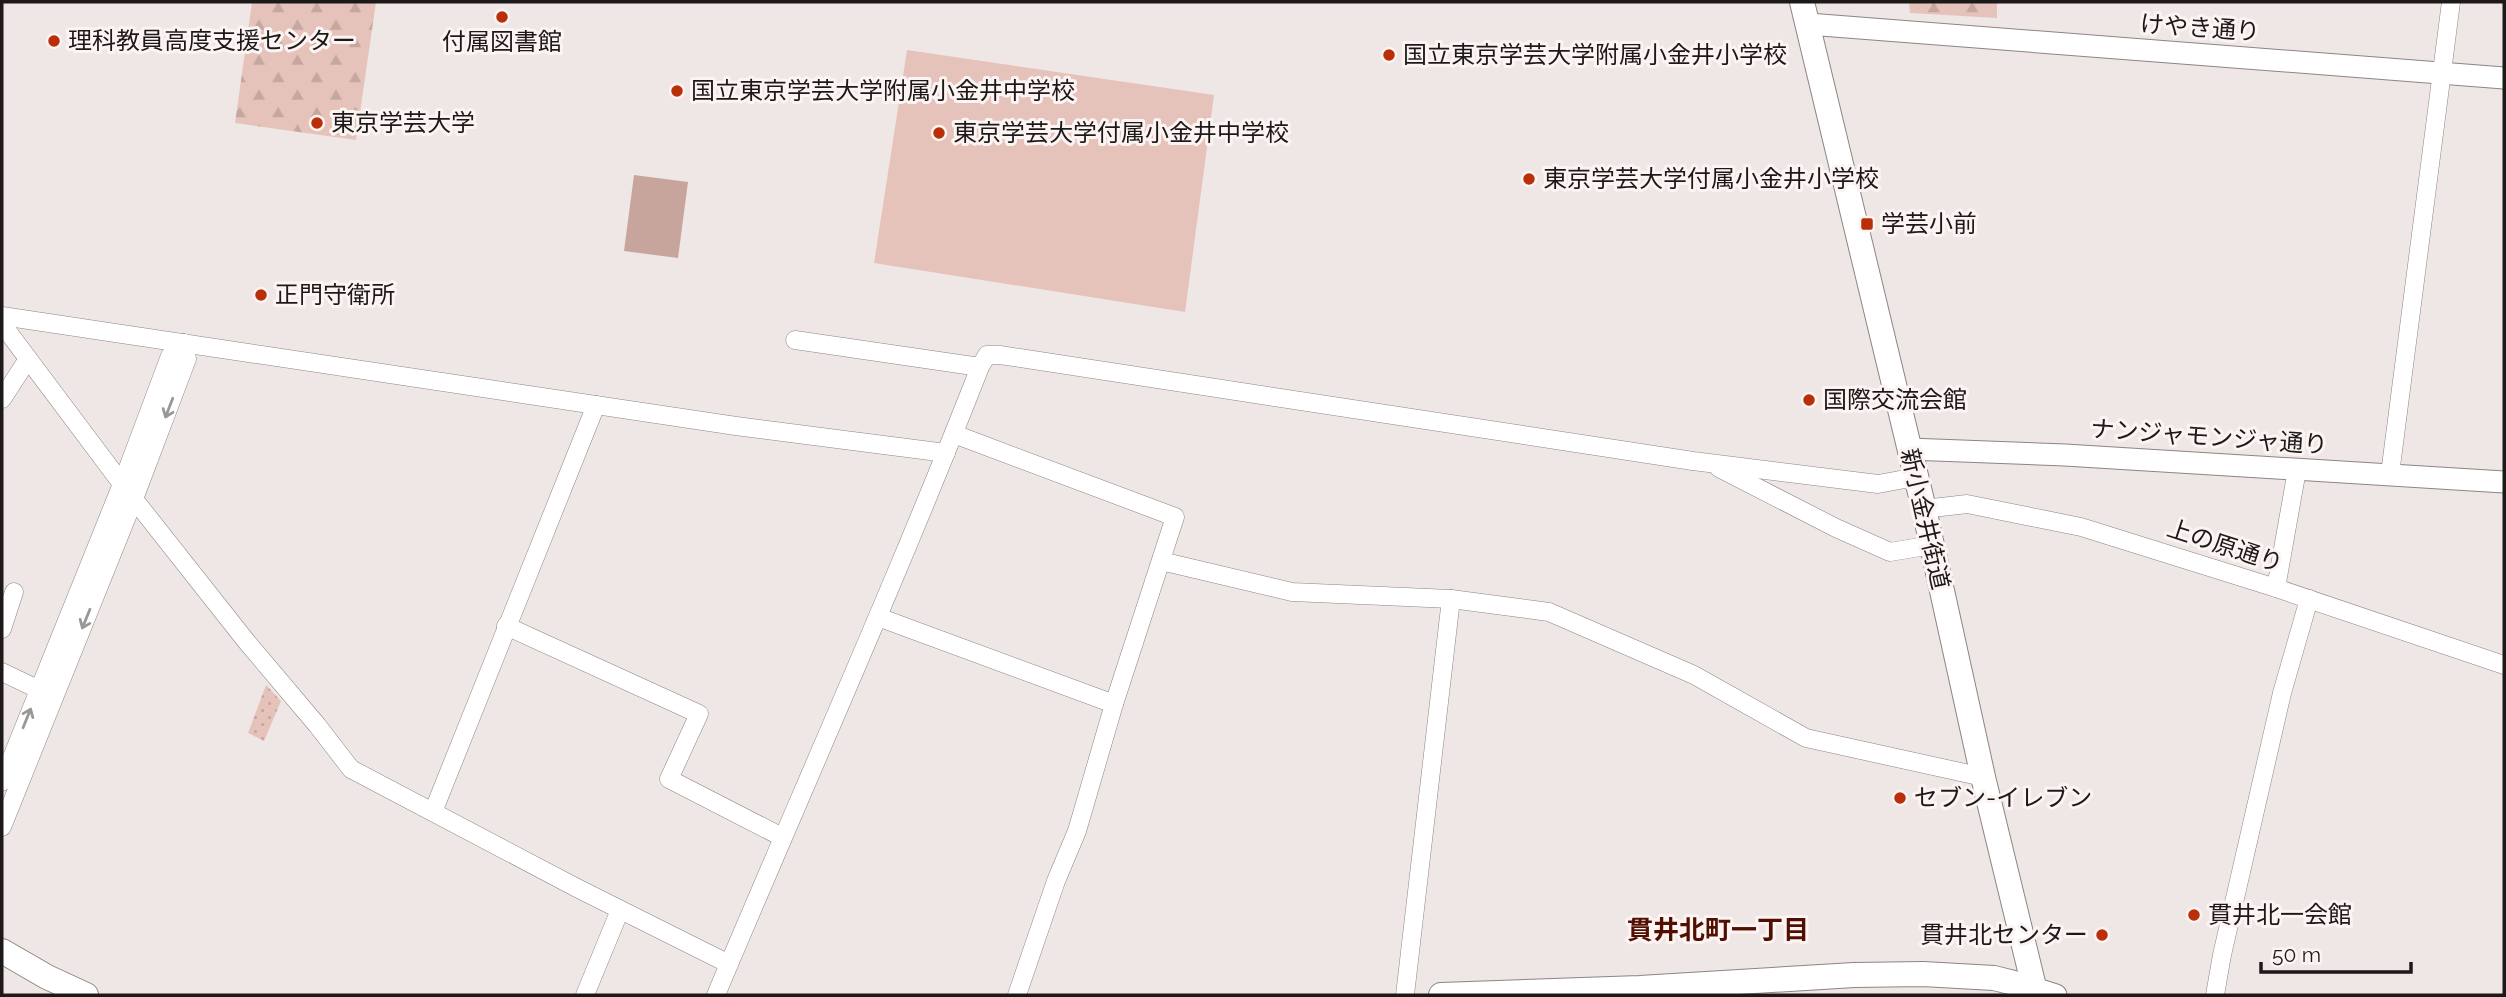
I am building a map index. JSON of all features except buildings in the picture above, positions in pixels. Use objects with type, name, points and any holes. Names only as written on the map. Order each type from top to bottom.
[{"type":"main road","name":"新小金井街道","points":[[1805,13],[1924,509],[1983,777],[2042,993]]},
{"type":"main road","points":[[2,951],[47,977],[86,995]]},
{"type":"main road","points":[[1441,995],[1923,974],[1994,978],[2042,993]]},
{"type":"street","points":[[2390,474],[2451,2]]},
{"type":"street","name":"けやき通り","points":[[1805,13],[2443,75],[2504,78]]},
{"type":"street","points":[[2,316],[596,405],[946,453]]},
{"type":"street","points":[[2,324],[122,484],[351,769],[729,964]]},
{"type":"street","points":[[795,340],[980,367]]},
{"type":"street","points":[[46,694],[170,356],[184,343]]},
{"type":"street","points":[[2,827],[8,774],[134,499],[187,359],[184,343]]},
{"type":"street","points":[[716,995],[987,355],[1706,462],[1878,484],[1916,477]]},
{"type":"street","points":[[2,399],[28,359]]},
{"type":"street","points":[[433,813],[596,405]]},
{"type":"street","points":[[954,434],[1175,517],[1114,704],[1077,831],[1056,881],[1017,995]]},
{"type":"street","name":"ナンジャモンジャ通り","points":[[1909,449],[2065,455],[2504,482]]},
{"type":"street","points":[[1706,462],[1890,552],[1932,545]]},
{"type":"street","points":[[2276,588],[2297,470]]},
{"type":"street","name":"上の原通り","points":[[1924,509],[1967,504],[2081,527],[2276,588],[2504,665]]},
{"type":"street","points":[[1161,561],[1292,592],[1451,599],[1556,615],[1694,675],[1805,738],[1983,777]]},
{"type":"street","points":[[2,629],[14,592]]},
{"type":"street","points":[[1405,995],[1451,599]]},
{"type":"street","points":[[2215,995],[2282,693],[2309,599]]},
{"type":"street","points":[[878,617],[1114,704]]},
{"type":"street","points":[[506,626],[699,714],[669,779],[782,837]]},
{"type":"street","points":[[2,672],[46,694]]},
{"type":"street","points":[[585,995],[621,910]]},
{"type":"green space","points":[[252,2],[376,2],[356,140],[235,123]]},
{"type":"green space","points":[[1909,2],[1997,2],[1997,18],[1910,13]]},
{"type":"green space","points":[[907,50],[1214,95],[1185,312],[874,263]]},
{"type":"green space","points":[[266,685],[281,701],[264,741],[248,733]]},
{"type":"shaded area","points":[[634,175],[688,182],[678,258],[624,251]]},
{"type":"place","name":"付属図書館","points":[[502,17]]},
{"type":"place","name":"理科教員高度支援センター","points":[[54,41]]},
{"type":"place","name":"国立東京学芸大学附属小金井小学校","points":[[1389,55]]},
{"type":"place","name":"国立東京学芸大学附属小金井中学校","points":[[677,91]]},
{"type":"place","name":"東京学芸大学","points":[[317,123]]},
{"type":"place","name":"東京学芸大学付属小金井中学校","points":[[939,133]]},
{"type":"place","name":"東京学芸大学付属小金井小学校","points":[[1529,179]]},
{"type":"place","name":"学芸小前","points":[[1867,224]]},
{"type":"place","name":"正門守衛所","points":[[261,295]]},
{"type":"place","name":"国際交流会館","points":[[1809,400]]},
{"type":"place","name":"セブン-イレブン","points":[[1900,798]]},
{"type":"place","name":"貫井北一会館","points":[[2194,915]]},
{"type":"place","name":"貫井北センター","points":[[2102,935]]},
{"type":"district","name":"貫井北町一丁目","points":[[1718,930]]}]
